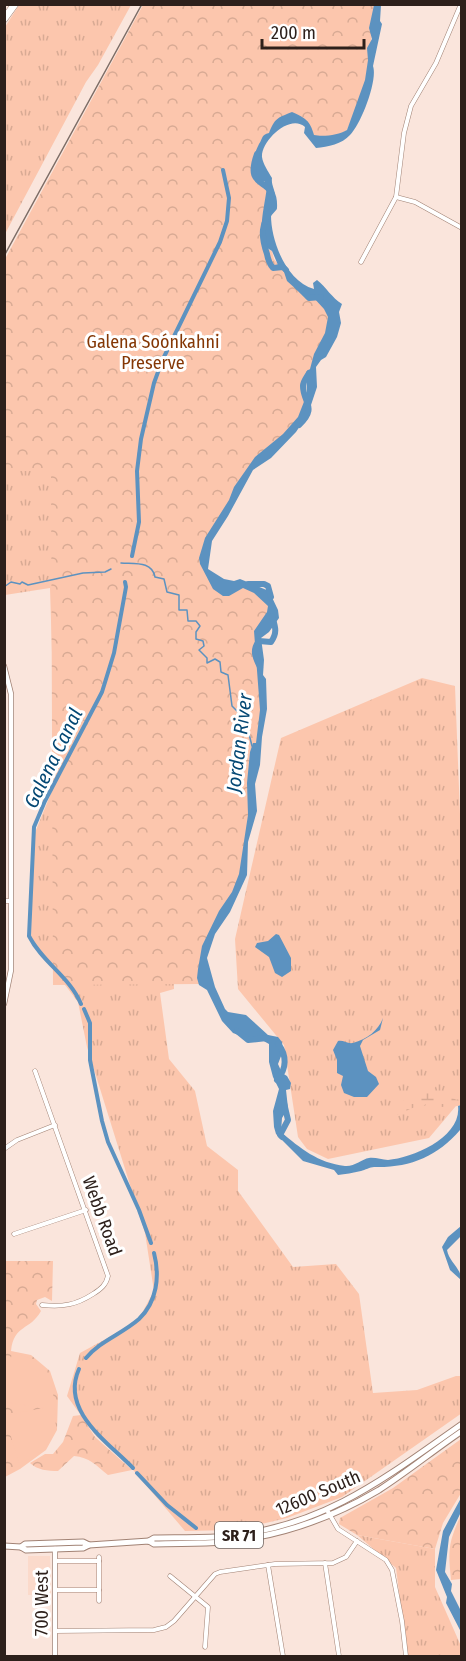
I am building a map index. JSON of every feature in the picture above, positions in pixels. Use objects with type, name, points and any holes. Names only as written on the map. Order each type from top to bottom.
[{"type":"highway","points":[[4,19],[15,4]]},
{"type":"main road","name":"12600 South","points":[[328,1512],[371,1487],[462,1424]]},
{"type":"main road","name":"12600 South","points":[[89,1545],[149,1541],[154,1544],[209,1542],[248,1538],[286,1530],[380,1489],[462,1431]]},
{"type":"main road","name":"SR 71","points":[[4,1546],[83,1542],[89,1545]]},
{"type":"main road","name":"SR 71","points":[[21,1546],[26,1550],[83,1548],[89,1545]]},
{"type":"street","points":[[361,262],[396,197],[404,133],[411,106],[436,63],[461,4]]},
{"type":"street","points":[[396,197],[415,202],[462,228]]},
{"type":"street","points":[[4,666],[11,694],[11,970],[4,1004]]},
{"type":"street","points":[[4,901],[11,901]]},
{"type":"street","name":"Webb Road","points":[[36,1071],[108,1276],[103,1287],[80,1303],[64,1306],[42,1305]]},
{"type":"street","points":[[4,1149],[16,1140],[55,1125]]},
{"type":"street","points":[[14,1234],[86,1210]]},
{"type":"street","points":[[328,1512],[335,1526],[386,1560],[392,1570],[406,1656]]},
{"type":"street","points":[[55,1631],[154,1630],[166,1627],[174,1621],[215,1574],[268,1565],[339,1561],[346,1557],[357,1542]]},
{"type":"street","name":"700 West","points":[[55,1549],[55,1656]]},
{"type":"street","points":[[55,1561],[99,1559],[99,1601]]},
{"type":"street","points":[[325,1563],[339,1656]]},
{"type":"street","points":[[268,1565],[283,1656]]},
{"type":"street","points":[[170,1576],[208,1607],[205,1647]]},
{"type":"street","points":[[55,1590],[99,1590]]},
{"type":"shaded area","points":[[28,1556],[50,1556],[51,1595],[28,1595]]},
{"type":"green space","points":[[19,5],[131,5],[86,82],[5,234],[5,27]]},
{"type":"green space","name":"Galena Soónkahni Preserve","points":[[143,5],[376,5],[364,93],[344,136],[310,138],[306,122],[285,120],[261,147],[255,162],[255,180],[270,189],[265,245],[269,261],[285,272],[300,292],[310,297],[317,297],[333,315],[311,372],[305,378],[304,387],[308,401],[295,425],[253,461],[202,552],[207,578],[246,586],[268,601],[270,613],[254,647],[258,663],[262,708],[242,866],[234,896],[202,955],[200,984],[53,985],[51,471],[5,471],[5,259]]},
{"type":"green space","points":[[254,162],[257,175],[267,186],[268,249],[272,251],[274,259],[284,272],[214,348],[173,895],[174,989],[160,993],[169,1059],[195,1091],[207,1146],[238,1170],[238,1191],[293,1267],[336,1264],[359,1294],[373,1393],[417,1390],[461,1376],[462,1413],[342,1497],[287,1518],[236,1530],[185,1531],[134,1471],[96,1436],[67,1396],[80,1353],[137,1322],[154,1291],[145,1233],[87,1047],[78,1002],[31,940],[32,840],[56,781],[50,588],[5,595],[5,283]]},
{"type":"green space","points":[[422,678],[455,686],[462,865],[461,1100],[429,1138],[328,1159],[307,1149],[298,1137],[284,1045],[238,989],[235,939],[281,738]]},
{"type":"green space","points":[[436,1081],[439,1083],[431,1092],[444,1094],[461,1102],[461,1105],[441,1107],[438,1101],[430,1101],[402,1114],[396,1114],[402,1102],[426,1084],[430,1085]]},
{"type":"green space","points":[[5,1261],[53,1261],[52,1301],[45,1297],[37,1300],[36,1304],[41,1311],[15,1336],[11,1351],[31,1355],[50,1371],[58,1395],[57,1430],[46,1450],[5,1477]]},
{"type":"green space","points":[[12,1353],[32,1360],[45,1370],[52,1386],[56,1417],[53,1435],[45,1447],[33,1457],[19,1463],[5,1417],[44,1408],[5,1402],[6,1381]]},
{"type":"green space","points":[[81,1415],[95,1437],[132,1470],[108,1475],[88,1460],[74,1456],[58,1471],[39,1469],[30,1463],[45,1454],[53,1454],[63,1442],[73,1416]]},
{"type":"green space","points":[[461,1439],[461,1493],[443,1523],[435,1549],[357,1535],[339,1524],[340,1518],[393,1488]]},
{"type":"green space","points":[[461,1515],[461,1579],[451,1580],[450,1547]]},
{"type":"green space","points":[[357,1535],[435,1549],[435,1587],[461,1646],[461,1656],[407,1656],[396,1568]]},
{"type":"water","points":[[374,5],[381,5],[380,21],[382,24],[373,66],[373,81],[367,102],[354,129],[347,138],[339,143],[316,148],[304,133],[305,127],[292,124],[285,126],[271,137],[263,151],[262,157],[272,178],[275,194],[271,212],[277,248],[295,278],[314,289],[313,283],[317,280],[342,304],[339,312],[341,323],[337,337],[326,357],[316,367],[317,387],[308,414],[296,432],[271,458],[253,470],[212,541],[208,569],[224,579],[234,581],[240,579],[269,591],[278,610],[279,618],[269,632],[261,638],[267,709],[260,765],[255,784],[257,811],[248,842],[247,875],[230,912],[215,934],[207,958],[215,987],[225,1009],[228,1012],[246,1015],[268,1035],[278,1037],[282,1042],[283,1051],[278,1064],[291,1083],[290,1089],[286,1090],[288,1108],[282,1118],[281,1132],[302,1149],[326,1162],[348,1166],[369,1158],[388,1160],[410,1155],[434,1144],[452,1127],[457,1117],[458,1106],[461,1105],[460,1130],[432,1154],[411,1163],[372,1167],[338,1175],[334,1170],[303,1161],[276,1134],[273,1111],[279,1089],[269,1062],[269,1044],[260,1039],[249,1039],[233,1033],[222,1021],[207,990],[199,985],[197,978],[202,946],[219,911],[232,892],[239,874],[248,815],[247,783],[250,752],[253,743],[256,743],[260,710],[254,631],[267,612],[268,606],[254,593],[243,588],[229,596],[223,596],[213,589],[199,558],[205,538],[229,500],[234,487],[255,457],[283,434],[298,417],[307,394],[306,372],[310,369],[314,354],[325,333],[328,317],[313,297],[297,290],[287,281],[272,251],[264,246],[262,224],[267,186],[255,173],[253,163],[255,154],[262,137],[269,133],[275,121],[292,112],[306,120],[314,135],[331,135],[347,130],[365,80],[367,48],[372,39],[369,28]]},
{"type":"water","points":[[276,934],[279,935],[291,958],[291,971],[282,977],[275,973],[269,957],[255,947],[257,943],[268,941]]},
{"type":"water","points":[[383,1018],[380,1030],[363,1040],[360,1046],[368,1071],[376,1077],[379,1084],[367,1097],[354,1097],[344,1093],[341,1085],[343,1076],[337,1073],[337,1060],[333,1050],[338,1041],[353,1043],[367,1037],[375,1031]]},
{"type":"water","points":[[461,1226],[461,1236],[447,1250],[460,1272],[461,1280],[450,1270],[442,1247],[448,1237]]},
{"type":"water","points":[[461,1498],[461,1512],[449,1537],[445,1572],[452,1584],[451,1591],[461,1611],[461,1632],[446,1603],[447,1597],[436,1570],[443,1531]]},
{"type":"waterway","name":"Jordan River","points":[[257,154],[254,174],[270,191],[274,208],[264,224],[265,248],[273,268],[283,267],[286,270]]},
{"type":"waterway","name":"Galena Canal","points":[[132,556],[139,522],[137,471],[141,439],[154,383],[162,361],[220,242],[227,221],[229,198],[223,170]]},
{"type":"waterway","name":"Jordan River","points":[[297,286],[309,298],[321,297]]},
{"type":"waterway","name":"Jordan River","points":[[299,425],[305,419],[309,409],[303,386],[309,373]]},
{"type":"waterway","points":[[121,563],[147,566],[155,577],[164,579],[167,592],[179,595],[179,610],[187,610],[188,621],[196,621],[200,626],[196,632],[196,639],[203,641],[204,646],[199,650],[207,658],[207,663],[215,659],[220,662],[221,672],[228,675],[232,706],[240,714],[248,730],[252,746]]},
{"type":"waterway","points":[[4,587],[11,582],[20,584],[22,582],[28,585],[83,573],[105,572],[111,569]]},
{"type":"waterway","name":"Galena Canal","points":[[81,1004],[70,986],[41,954],[29,936],[34,827],[45,801],[102,692],[114,653],[125,582]]},
{"type":"waterway","name":"Jordan River","points":[[248,584],[268,586],[271,597]]},
{"type":"waterway","name":"Jordan River","points":[[260,667],[255,647],[259,641],[271,642],[275,635],[272,616]]},
{"type":"waterway","name":"Galena Canal","points":[[84,1009],[90,1023],[90,1060],[108,1142],[139,1210],[151,1243]]},
{"type":"waterway","name":"Jordan River","points":[[237,1031],[248,1040],[267,1038]]},
{"type":"waterway","name":"Jordan River","points":[[277,1080],[283,1071],[285,1062],[278,1044]]},
{"type":"waterway","name":"Jordan River","points":[[282,1137],[280,1135],[288,1120],[284,1103]]},
{"type":"waterway","name":"Galena Canal","points":[[86,1358],[139,1319],[150,1305],[157,1280],[154,1253]]},
{"type":"waterway","name":"Galena Canal","points":[[79,1369],[75,1384],[76,1399],[81,1412],[100,1436],[133,1468]]},
{"type":"waterway","name":"Galena Canal","points":[[137,1473],[167,1505],[196,1528]]},
{"type":"railway","points":[[4,256],[142,4]]}]
